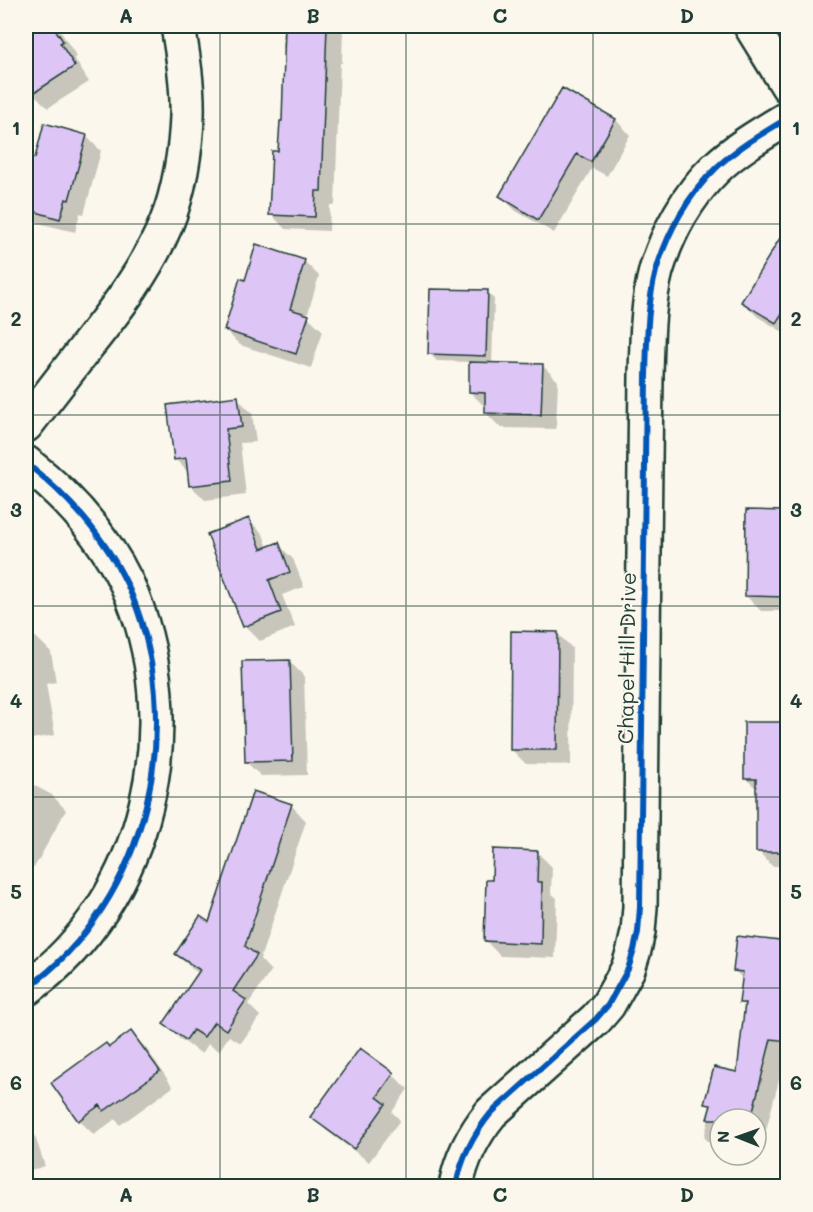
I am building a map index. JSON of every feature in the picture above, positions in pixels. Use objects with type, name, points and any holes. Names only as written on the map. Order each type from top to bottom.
[{"type":"street","points":[[26,425],[137,280],[167,221],[184,151],[187,117],[186,86],[178,26]]},
{"type":"street","points":[[751,26],[788,86]]},
{"type":"street","name":"Chapel Hill Drive","points":[[456,1186],[458,1173],[479,1127],[491,1113],[596,1019],[619,987],[634,950],[640,908],[647,338],[656,271],[666,242],[678,220],[694,194],[715,169],[736,151],[788,118]]},
{"type":"street","points":[[26,463],[66,497],[88,523],[110,553],[127,584],[140,617],[149,652],[155,688],[157,729],[151,790],[141,823],[117,884],[83,934],[59,961],[26,989]]},
{"type":"building","points":[[26,26],[53,26],[63,41],[60,43],[75,66],[26,98]]},
{"type":"building","points":[[285,26],[327,26],[321,191],[316,191],[315,217],[269,215],[272,151],[278,151],[280,121],[282,121]]},
{"type":"building","points":[[562,88],[616,119],[591,162],[577,154],[538,220],[499,196]]},
{"type":"building","points":[[44,123],[87,135],[69,200],[66,199],[60,219],[26,209],[26,155],[35,158]]},
{"type":"building","points":[[788,225],[788,304],[776,323],[741,302]]},
{"type":"building","points":[[256,244],[305,260],[290,309],[309,315],[296,354],[224,330],[240,278],[245,280]]},
{"type":"building","points":[[430,289],[488,290],[486,356],[428,354]]},
{"type":"building","points":[[469,362],[543,364],[541,415],[485,413],[485,393],[469,392]]},
{"type":"building","points":[[238,396],[242,427],[226,429],[232,481],[189,486],[186,458],[174,460],[167,405]]},
{"type":"building","points":[[746,510],[788,511],[788,597],[745,596]]},
{"type":"building","points":[[249,518],[261,549],[279,542],[290,572],[269,580],[281,612],[243,627],[207,534]]},
{"type":"building","points":[[511,631],[558,632],[557,750],[510,750]]},
{"type":"building","points":[[290,660],[293,761],[245,762],[242,661]]},
{"type":"building","points":[[744,722],[788,722],[788,852],[756,852],[756,779],[744,779]]},
{"type":"building","points":[[253,791],[292,804],[245,946],[257,955],[233,991],[246,1000],[226,1030],[214,1022],[204,1037],[193,1030],[186,1040],[163,1024],[200,970],[175,954],[200,916],[209,922]]},
{"type":"building","points":[[493,849],[538,851],[537,882],[542,882],[541,944],[484,941],[486,880],[492,880]]},
{"type":"building","points":[[737,936],[788,942],[788,1041],[771,1039],[754,1107],[710,1107],[711,1105],[704,1104],[714,1067],[737,1072],[745,1003],[739,1003],[743,972],[733,971]]},
{"type":"building","points":[[131,1031],[160,1071],[104,1111],[100,1105],[78,1121],[51,1083],[106,1043],[109,1047]]},
{"type":"building","points":[[360,1048],[394,1073],[377,1097],[386,1104],[354,1149],[310,1117]]},
{"type":"cycle path","points":[[456,1186],[473,1139],[491,1113],[596,1019],[608,1005],[628,969],[634,950],[640,907],[646,376],[648,323],[653,284],[672,229],[696,190],[716,168],[733,154],[788,118]]},
{"type":"cycle path","points":[[26,463],[70,503],[96,533],[118,566],[146,637],[155,692],[155,749],[146,804],[129,858],[103,908],[68,952],[26,989]]}]
